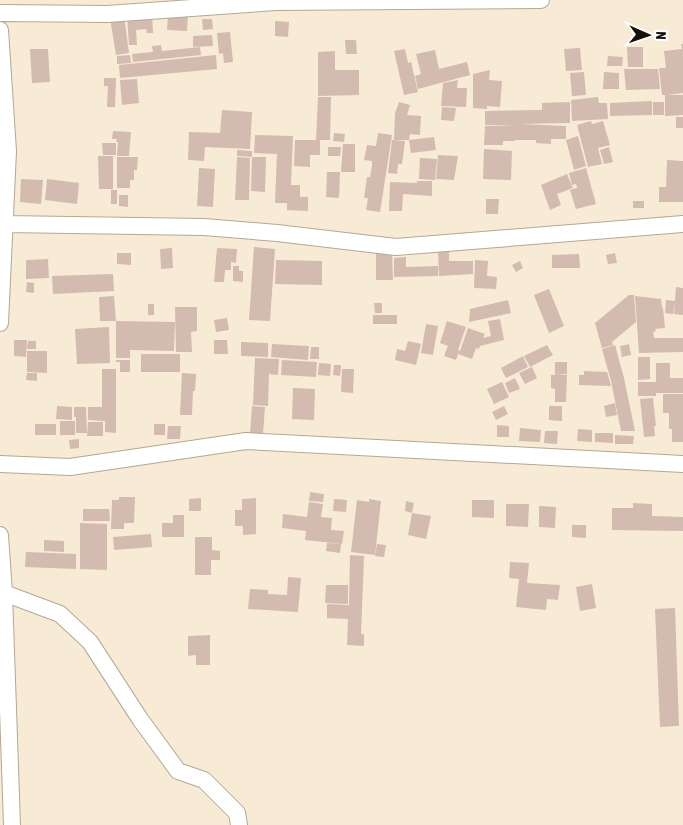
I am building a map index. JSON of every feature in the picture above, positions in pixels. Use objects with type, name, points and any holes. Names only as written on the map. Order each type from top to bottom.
[{"type":"street","points":[[0,13],[107,14],[276,1],[541,0]]},
{"type":"street","points":[[0,30],[8,150],[0,323]]},
{"type":"street","points":[[4,224],[204,226],[396,247],[683,224]]},
{"type":"street","points":[[0,464],[70,467],[246,441],[683,464]]},
{"type":"street","points":[[0,535],[4,593],[12,825]]},
{"type":"street","points":[[4,593],[60,614],[90,642],[140,718],[178,771],[204,780],[237,813],[239,825]]},
{"type":"building","points":[[152,14],[153,33],[147,33],[146,29],[136,30],[137,45],[129,45],[127,16]]},
{"type":"building","points":[[168,15],[188,16],[187,31],[167,30]]},
{"type":"building","points":[[124,16],[129,53],[116,55],[110,18]]},
{"type":"building","points":[[202,19],[212,19],[213,29],[203,30]]},
{"type":"building","points":[[275,21],[289,22],[288,37],[275,36]]},
{"type":"building","points":[[230,32],[233,62],[224,63],[223,53],[219,54],[217,33]]},
{"type":"building","points":[[212,35],[213,46],[193,47],[193,36]]},
{"type":"building","points":[[345,40],[356,40],[357,54],[346,54]]},
{"type":"building","points":[[681,44],[683,44],[683,93],[667,95],[683,95],[683,115],[665,116],[665,95],[662,95],[659,68],[666,68],[664,51],[682,49]]},
{"type":"building","points":[[161,45],[162,51],[200,47],[201,55],[133,62],[132,54],[153,52],[152,46]]},
{"type":"building","points":[[627,47],[643,47],[643,67],[628,67]]},
{"type":"building","points":[[580,48],[582,70],[566,71],[564,49]]},
{"type":"building","points":[[30,49],[48,49],[50,82],[32,83]]},
{"type":"building","points":[[405,49],[408,63],[411,62],[418,92],[404,95],[394,51]]},
{"type":"building","points":[[435,50],[439,69],[467,62],[470,75],[418,89],[415,76],[421,74],[416,54]]},
{"type":"building","points":[[335,51],[335,70],[359,70],[359,95],[318,96],[318,52]]},
{"type":"building","points":[[130,55],[131,63],[117,64],[117,56]]},
{"type":"building","points":[[216,55],[217,69],[120,78],[119,65]]},
{"type":"building","points":[[608,56],[623,57],[622,66],[607,66]]},
{"type":"building","points":[[624,69],[658,69],[660,89],[626,90]]},
{"type":"building","points":[[490,70],[489,80],[502,81],[500,107],[487,106],[487,109],[473,108],[473,74]]},
{"type":"building","points":[[584,72],[586,95],[572,96],[570,73]]},
{"type":"building","points":[[604,72],[619,73],[619,89],[603,89]]},
{"type":"building","points":[[104,78],[116,78],[115,107],[107,107],[108,86],[104,86]]},
{"type":"building","points":[[137,79],[139,103],[122,105],[120,80]]},
{"type":"building","points":[[458,80],[457,88],[467,88],[466,107],[441,106],[443,83]]},
{"type":"building","points":[[318,97],[331,97],[330,140],[316,140]]},
{"type":"building","points":[[598,97],[599,103],[607,103],[608,119],[572,121],[571,100]]},
{"type":"building","points":[[652,101],[652,115],[610,116],[610,103]]},
{"type":"building","points":[[399,102],[410,105],[407,115],[421,116],[420,135],[410,134],[409,140],[394,140],[395,113]]},
{"type":"building","points":[[570,102],[570,123],[520,124],[566,126],[566,139],[551,139],[551,144],[536,143],[536,140],[515,140],[503,141],[503,145],[484,145],[485,126],[515,125],[485,125],[485,111],[542,110],[542,103]]},
{"type":"building","points":[[653,102],[664,102],[664,115],[653,115]]},
{"type":"building","points":[[442,107],[456,108],[454,121],[441,120]]},
{"type":"building","points":[[222,110],[252,112],[250,149],[205,147],[204,161],[188,160],[189,132],[220,133]]},
{"type":"building","points":[[676,117],[683,117],[683,128],[676,128]]},
{"type":"building","points":[[591,121],[592,124],[603,121],[610,145],[598,148],[602,164],[588,167],[577,125]]},
{"type":"building","points":[[113,131],[131,132],[129,156],[117,156],[118,142],[116,142],[117,139],[112,139]]},
{"type":"building","points":[[334,133],[345,134],[344,142],[333,141]]},
{"type":"building","points":[[378,133],[392,135],[380,212],[366,210],[368,198],[364,198],[367,177],[370,177],[372,166],[372,161],[364,160],[367,145],[376,146]]},
{"type":"building","points":[[255,135],[293,136],[291,185],[300,185],[300,197],[308,197],[308,211],[287,210],[287,203],[275,203],[277,154],[254,153]]},
{"type":"building","points":[[578,136],[586,166],[574,170],[566,140]]},
{"type":"building","points":[[434,137],[436,150],[411,153],[409,140]]},
{"type":"building","points":[[295,140],[320,140],[320,155],[310,155],[310,167],[294,166]]},
{"type":"building","points":[[392,140],[405,141],[402,164],[398,164],[397,174],[388,173]]},
{"type":"building","points":[[102,143],[116,143],[116,155],[103,155]]},
{"type":"building","points":[[343,144],[355,144],[355,172],[341,172]]},
{"type":"building","points":[[328,147],[341,147],[340,156],[328,156]]},
{"type":"building","points":[[609,147],[613,162],[604,164],[600,150]]},
{"type":"building","points":[[484,149],[512,151],[511,180],[483,179]]},
{"type":"building","points":[[237,150],[252,151],[252,157],[237,156]]},
{"type":"building","points":[[438,155],[458,156],[454,180],[436,179]]},
{"type":"building","points":[[98,156],[113,156],[113,189],[99,189]]},
{"type":"building","points":[[117,157],[138,157],[137,170],[134,170],[134,180],[130,180],[130,188],[117,188]]},
{"type":"building","points":[[237,157],[250,158],[249,200],[235,200]]},
{"type":"building","points":[[252,157],[266,157],[265,192],[251,191]]},
{"type":"building","points":[[420,158],[437,159],[435,180],[419,179]]},
{"type":"building","points":[[667,160],[683,161],[683,202],[659,202],[659,187],[666,187]]},
{"type":"building","points":[[199,168],[215,169],[213,207],[197,206]]},
{"type":"building","points":[[586,168],[596,204],[576,209],[570,190],[577,188],[576,184],[572,185],[569,173]]},
{"type":"building","points":[[327,172],[340,172],[339,198],[326,197]]},
{"type":"building","points":[[567,174],[573,188],[557,194],[561,205],[550,210],[541,185]]},
{"type":"building","points":[[21,179],[43,180],[41,204],[20,202]]},
{"type":"building","points":[[47,179],[79,183],[77,204],[45,200]]},
{"type":"building","points":[[417,181],[432,181],[432,196],[403,194],[402,211],[389,211],[390,182],[417,183]]},
{"type":"building","points":[[111,190],[117,190],[117,204],[111,204]]},
{"type":"building","points":[[119,195],[128,195],[128,207],[119,206]]},
{"type":"building","points":[[486,199],[499,199],[498,214],[486,214]]},
{"type":"building","points":[[633,201],[644,201],[644,208],[633,208]]},
{"type":"building","points":[[254,247],[275,249],[270,321],[249,320]]},
{"type":"building","points":[[172,248],[173,268],[161,269],[160,249]]},
{"type":"building","points":[[217,248],[237,249],[236,263],[231,262],[231,270],[225,270],[224,282],[214,282]]},
{"type":"building","points":[[449,251],[449,261],[473,261],[473,274],[439,276],[438,252]]},
{"type":"building","points":[[376,252],[392,252],[393,280],[376,280]]},
{"type":"building","points":[[117,253],[131,253],[131,265],[117,264]]},
{"type":"building","points":[[615,253],[617,263],[608,264],[606,255]]},
{"type":"building","points":[[579,254],[580,268],[552,268],[552,255]]},
{"type":"building","points":[[406,257],[406,267],[438,266],[438,276],[394,277],[394,258]]},
{"type":"building","points":[[48,259],[49,278],[26,279],[26,260]]},
{"type":"building","points":[[276,260],[322,261],[322,285],[275,284]]},
{"type":"building","points":[[475,260],[488,261],[487,276],[497,277],[496,289],[474,288]]},
{"type":"building","points":[[520,261],[523,268],[516,272],[512,265]]},
{"type":"building","points":[[233,266],[239,266],[239,271],[243,271],[243,282],[233,281]]},
{"type":"building","points":[[113,274],[114,291],[53,294],[52,276]]},
{"type":"building","points":[[27,282],[34,283],[34,293],[26,292]]},
{"type":"building","points":[[676,287],[683,288],[683,315],[674,314]]},
{"type":"building","points":[[549,289],[564,326],[549,333],[534,295]]},
{"type":"building","points":[[629,295],[634,295],[636,322],[612,342],[613,345],[602,348],[595,323]]},
{"type":"building","points":[[114,296],[116,321],[100,321],[99,297]]},
{"type":"building","points":[[635,296],[661,299],[665,328],[655,329],[656,331],[653,332],[654,338],[683,338],[683,352],[639,353]]},
{"type":"building","points":[[508,300],[511,313],[469,322],[470,309]]},
{"type":"building","points":[[666,300],[675,301],[673,314],[665,313]]},
{"type":"building","points":[[374,303],[382,303],[382,313],[375,313]]},
{"type":"building","points":[[148,304],[154,304],[154,315],[148,315]]},
{"type":"building","points":[[175,307],[197,307],[197,331],[191,332],[192,352],[176,352]]},
{"type":"building","points":[[373,315],[397,315],[397,324],[373,324]]},
{"type":"building","points":[[227,318],[229,330],[216,332],[214,320]]},
{"type":"building","points":[[500,319],[504,340],[480,346],[479,349],[476,348],[472,359],[458,354],[456,360],[444,356],[448,346],[440,343],[447,321],[466,327],[458,350],[460,351],[468,328],[485,334],[483,338],[491,336],[488,321]]},
{"type":"building","points":[[116,321],[175,322],[174,351],[130,350],[130,358],[116,358]]},
{"type":"building","points":[[426,324],[438,326],[433,355],[421,353]]},
{"type":"building","points":[[109,327],[110,363],[77,364],[75,329]]},
{"type":"building","points":[[14,340],[27,340],[26,357],[14,356]]},
{"type":"building","points":[[214,340],[227,340],[228,354],[214,354]]},
{"type":"building","points":[[28,341],[36,341],[36,349],[27,349]]},
{"type":"building","points":[[408,341],[421,344],[416,365],[395,360],[397,349],[405,351]]},
{"type":"building","points":[[241,342],[268,343],[268,357],[241,356]]},
{"type":"building","points":[[272,344],[309,346],[308,360],[271,357]]},
{"type":"building","points":[[629,344],[631,355],[622,357],[620,346]]},
{"type":"building","points":[[547,345],[553,355],[530,367],[524,356]]},
{"type":"building","points":[[615,345],[635,431],[621,431],[611,381],[602,349]]},
{"type":"building","points":[[311,347],[319,347],[319,359],[310,359]]},
{"type":"building","points":[[27,351],[47,351],[47,373],[27,372]]},
{"type":"building","points":[[141,354],[180,354],[180,372],[141,372]]},
{"type":"building","points":[[523,356],[528,367],[506,378],[501,368]]},
{"type":"building","points":[[638,357],[650,357],[650,379],[638,380]]},
{"type":"building","points":[[255,358],[279,359],[278,375],[269,374],[268,406],[253,405]]},
{"type":"building","points":[[116,360],[130,360],[130,372],[120,372],[120,362],[116,362]]},
{"type":"building","points":[[282,360],[317,362],[316,377],[281,375]]},
{"type":"building","points":[[555,362],[567,362],[567,374],[555,375]]},
{"type":"building","points":[[319,363],[331,364],[330,376],[318,375]]},
{"type":"building","points":[[656,363],[670,363],[670,378],[683,378],[683,393],[656,393],[656,396],[638,396],[638,382],[656,382]]},
{"type":"building","points":[[334,365],[341,365],[340,376],[333,375]]},
{"type":"building","points":[[532,367],[537,378],[525,384],[519,373]]},
{"type":"building","points":[[102,369],[116,369],[116,433],[105,432],[105,421],[88,420],[88,407],[102,407]]},
{"type":"building","points":[[342,369],[354,369],[353,393],[341,392]]},
{"type":"building","points":[[584,371],[607,372],[611,386],[579,385],[579,375],[584,375]]},
{"type":"building","points":[[27,373],[37,373],[37,381],[26,380]]},
{"type":"building","points":[[182,373],[196,374],[192,415],[180,415]]},
{"type":"building","points":[[551,375],[567,375],[566,402],[555,402],[555,389],[551,388]]},
{"type":"building","points":[[515,378],[520,389],[509,393],[505,383]]},
{"type":"building","points":[[502,382],[509,397],[494,404],[487,389]]},
{"type":"building","points":[[293,388],[315,389],[314,420],[292,419]]},
{"type":"building","points":[[663,394],[683,394],[683,442],[672,442],[672,429],[669,429],[669,413],[663,413]]},
{"type":"building","points":[[653,398],[656,426],[654,426],[655,436],[644,437],[640,399]]},
{"type":"building","points":[[615,403],[617,415],[606,417],[604,406]]},
{"type":"building","points":[[57,406],[72,407],[72,420],[56,419]]},
{"type":"building","points":[[252,406],[265,407],[263,434],[250,433]]},
{"type":"building","points":[[504,406],[508,414],[496,420],[492,412]]},
{"type":"building","points":[[549,406],[562,406],[562,421],[549,420]]},
{"type":"building","points":[[74,407],[86,407],[87,433],[76,433]]},
{"type":"building","points":[[60,421],[75,421],[75,435],[60,435]]},
{"type":"building","points":[[88,422],[103,422],[103,436],[87,436]]},
{"type":"building","points":[[35,424],[56,424],[56,435],[35,435]]},
{"type":"building","points":[[154,424],[165,424],[165,435],[154,435]]},
{"type":"building","points":[[497,425],[509,426],[509,437],[497,437]]},
{"type":"building","points":[[168,426],[181,426],[180,439],[167,439]]},
{"type":"building","points":[[520,428],[541,430],[540,442],[519,441]]},
{"type":"building","points":[[578,429],[592,430],[592,442],[577,441]]},
{"type":"building","points":[[545,431],[558,431],[557,444],[544,443]]},
{"type":"building","points":[[595,433],[613,433],[613,443],[595,442]]},
{"type":"building","points":[[615,435],[634,436],[633,444],[615,444]]},
{"type":"building","points":[[79,439],[79,448],[70,449],[69,440]]},
{"type":"building","points":[[310,492],[324,494],[323,502],[309,501]]},
{"type":"building","points":[[119,497],[135,497],[134,523],[124,523],[124,529],[111,529],[112,500],[119,500]]},
{"type":"building","points":[[201,498],[201,511],[189,511],[189,499]]},
{"type":"building","points":[[256,498],[256,534],[243,535],[243,526],[235,526],[235,510],[242,510],[242,499]]},
{"type":"building","points":[[334,499],[347,500],[346,512],[333,511]]},
{"type":"building","points":[[369,499],[381,501],[375,555],[351,552],[357,500],[369,502]]},
{"type":"building","points":[[472,500],[494,500],[494,518],[472,517]]},
{"type":"building","points":[[406,501],[414,503],[412,513],[405,511]]},
{"type":"building","points":[[309,502],[323,504],[321,517],[332,518],[331,530],[344,531],[342,544],[305,540],[306,531],[282,528],[283,514],[307,517]]},
{"type":"building","points":[[633,503],[652,504],[652,516],[683,517],[683,531],[612,530],[612,508],[633,508]]},
{"type":"building","points":[[506,504],[529,504],[528,527],[506,526]]},
{"type":"building","points":[[539,506],[556,507],[555,528],[539,527]]},
{"type":"building","points":[[83,509],[109,509],[110,521],[83,521]]},
{"type":"building","points":[[412,513],[431,516],[426,539],[408,535]]},
{"type":"building","points":[[173,515],[184,515],[184,537],[162,537],[162,523],[173,523]]},
{"type":"building","points":[[80,523],[107,524],[107,570],[80,569]]},
{"type":"building","points":[[572,525],[586,525],[586,538],[572,537]]},
{"type":"building","points":[[151,534],[152,547],[114,550],[113,537]]},
{"type":"building","points":[[195,537],[212,537],[212,550],[220,551],[220,560],[211,560],[211,575],[195,575]]},
{"type":"building","points":[[44,540],[64,541],[64,552],[44,551]]},
{"type":"building","points":[[327,543],[341,544],[340,553],[326,551]]},
{"type":"building","points":[[377,544],[386,545],[384,557],[375,556]]},
{"type":"building","points":[[26,552],[76,554],[76,569],[25,567]]},
{"type":"building","points":[[350,555],[364,556],[361,634],[364,634],[364,646],[347,645],[348,619],[327,618],[327,604],[349,605]]},
{"type":"building","points":[[510,562],[529,563],[527,583],[560,585],[558,600],[547,599],[546,610],[516,607],[519,579],[509,578]]},
{"type":"building","points":[[288,577],[301,578],[298,612],[248,609],[250,589],[268,590],[268,594],[287,595]]},
{"type":"building","points":[[592,584],[596,608],[580,611],[576,587]]},
{"type":"building","points":[[326,585],[348,585],[348,604],[325,603]]},
{"type":"building","points":[[675,608],[679,726],[660,727],[655,609]]},
{"type":"building","points":[[210,635],[210,665],[196,665],[196,655],[188,656],[188,636]]}]
